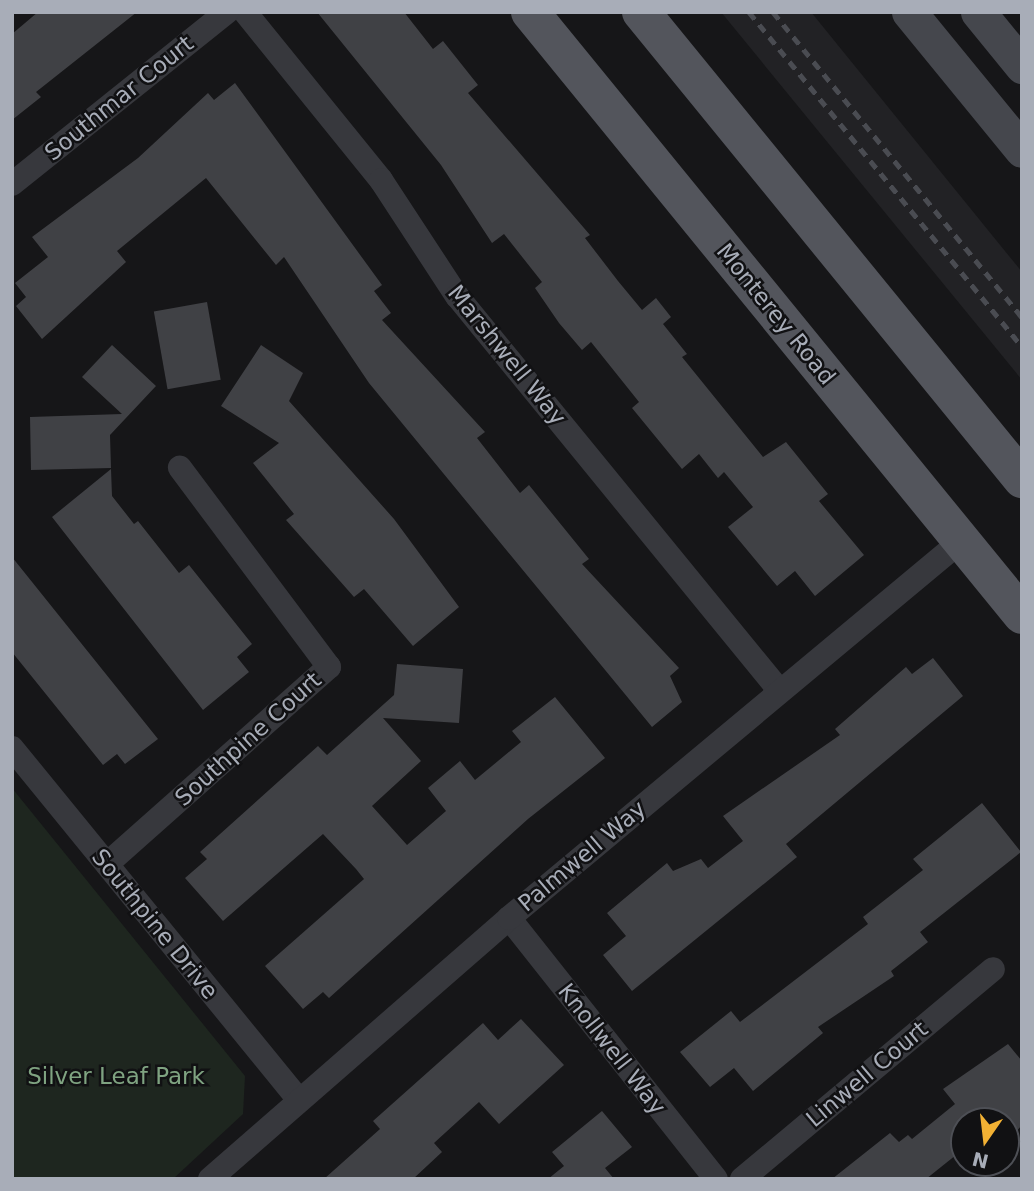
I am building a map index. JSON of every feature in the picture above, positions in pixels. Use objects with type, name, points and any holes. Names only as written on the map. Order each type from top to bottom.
[{"type":"main road","name":"Monterey Road","points":[[530,12],[1022,615]]},
{"type":"main road","points":[[640,12],[1022,479]]},
{"type":"main road","points":[[909,12],[1022,150]]},
{"type":"main road","points":[[978,12],[1022,65]]},
{"type":"street","name":"Southmar Court","points":[[12,184],[227,12]]},
{"type":"street","name":"Marshwell Way","points":[[245,12],[381,180],[457,296],[779,690]]},
{"type":"street","name":"Southpine Court","points":[[107,864],[329,667],[180,468]]},
{"type":"street","name":"Palmwell Way","points":[[210,1179],[298,1099],[509,918],[779,690],[961,541]]},
{"type":"street","name":"Southpine Drive","points":[[12,748],[298,1099]]},
{"type":"street","name":"Knollwell Way","points":[[509,918],[716,1179]]},
{"type":"street","name":"Linwell Court","points":[[742,1179],[993,969]]},
{"type":"shaded area","points":[[721,12],[811,12],[1022,272],[1022,380]]},
{"type":"green space","name":"Silver Leaf Park","points":[[12,788],[245,1076],[243,1114],[173,1179],[12,1179]]},
{"type":"building","points":[[38,12],[137,12],[36,92],[41,97],[12,120],[12,34]]},
{"type":"building","points":[[317,12],[404,12],[433,49],[443,41],[478,85],[468,93],[590,235],[585,238],[618,281],[642,310],[656,298],[671,317],[663,324],[687,354],[682,357],[763,457],[786,442],[828,494],[819,501],[864,555],[815,596],[795,571],[777,586],[728,527],[753,507],[724,472],[718,478],[699,454],[682,469],[632,408],[639,402],[591,342],[582,350],[559,323],[535,288],[542,282],[504,234],[492,243],[441,165]]},
{"type":"building","points":[[235,83],[382,285],[374,291],[391,313],[382,320],[485,432],[477,438],[520,493],[529,485],[589,559],[582,564],[679,668],[670,676],[682,702],[652,727],[369,383],[284,257],[276,265],[206,178],[117,251],[126,262],[42,339],[16,306],[26,297],[15,283],[48,257],[32,237],[138,158],[208,93],[214,100]]},
{"type":"building","points":[[207,302],[221,380],[168,389],[154,311]]},
{"type":"building","points":[[112,345],[156,386],[110,435],[111,468],[31,470],[30,417],[122,414],[82,377]]},
{"type":"building","points":[[261,345],[303,373],[289,401],[394,519],[459,607],[413,646],[364,589],[354,597],[286,520],[294,514],[253,463],[279,443],[221,406]]},
{"type":"building","points":[[111,469],[112,496],[134,524],[138,521],[179,573],[189,565],[252,644],[237,657],[249,672],[203,710],[52,517]]},
{"type":"building","points":[[12,557],[158,739],[125,764],[117,754],[103,765],[12,652]]},
{"type":"building","points":[[933,658],[963,696],[786,844],[797,857],[632,991],[603,955],[626,936],[607,913],[667,863],[673,871],[701,859],[708,868],[743,841],[723,816],[840,735],[835,729],[906,667],[912,674]]},
{"type":"building","points":[[397,664],[463,669],[459,723],[383,718],[421,761],[372,806],[407,845],[446,811],[428,788],[460,761],[475,780],[521,742],[512,731],[555,697],[605,758],[528,819],[329,998],[323,992],[303,1009],[265,966],[364,879],[356,869],[323,834],[223,921],[185,878],[207,859],[200,852],[318,746],[327,755],[394,695]]},
{"type":"building","points":[[982,803],[1021,852],[920,932],[928,942],[891,971],[894,976],[818,1027],[823,1033],[753,1091],[734,1068],[710,1087],[680,1052],[731,1011],[740,1022],[868,924],[863,917],[923,870],[913,859]]},
{"type":"building","points":[[521,1019],[564,1065],[499,1124],[479,1102],[434,1143],[442,1152],[413,1179],[324,1179],[380,1129],[373,1121],[483,1023],[498,1040]]},
{"type":"building","points":[[1008,1044],[1022,1061],[1022,1125],[1020,1127],[1020,1107],[951,1107],[955,1104],[943,1089]]},
{"type":"building","points":[[950,1108],[950,1160],[926,1179],[832,1179],[890,1133],[899,1142],[908,1135],[912,1139]]},
{"type":"building","points":[[602,1111],[632,1147],[605,1168],[614,1179],[548,1179],[564,1166],[552,1152]]},
{"type":"railway","points":[[749,12],[1022,347]]},
{"type":"railway","points":[[773,12],[1022,317]]}]
